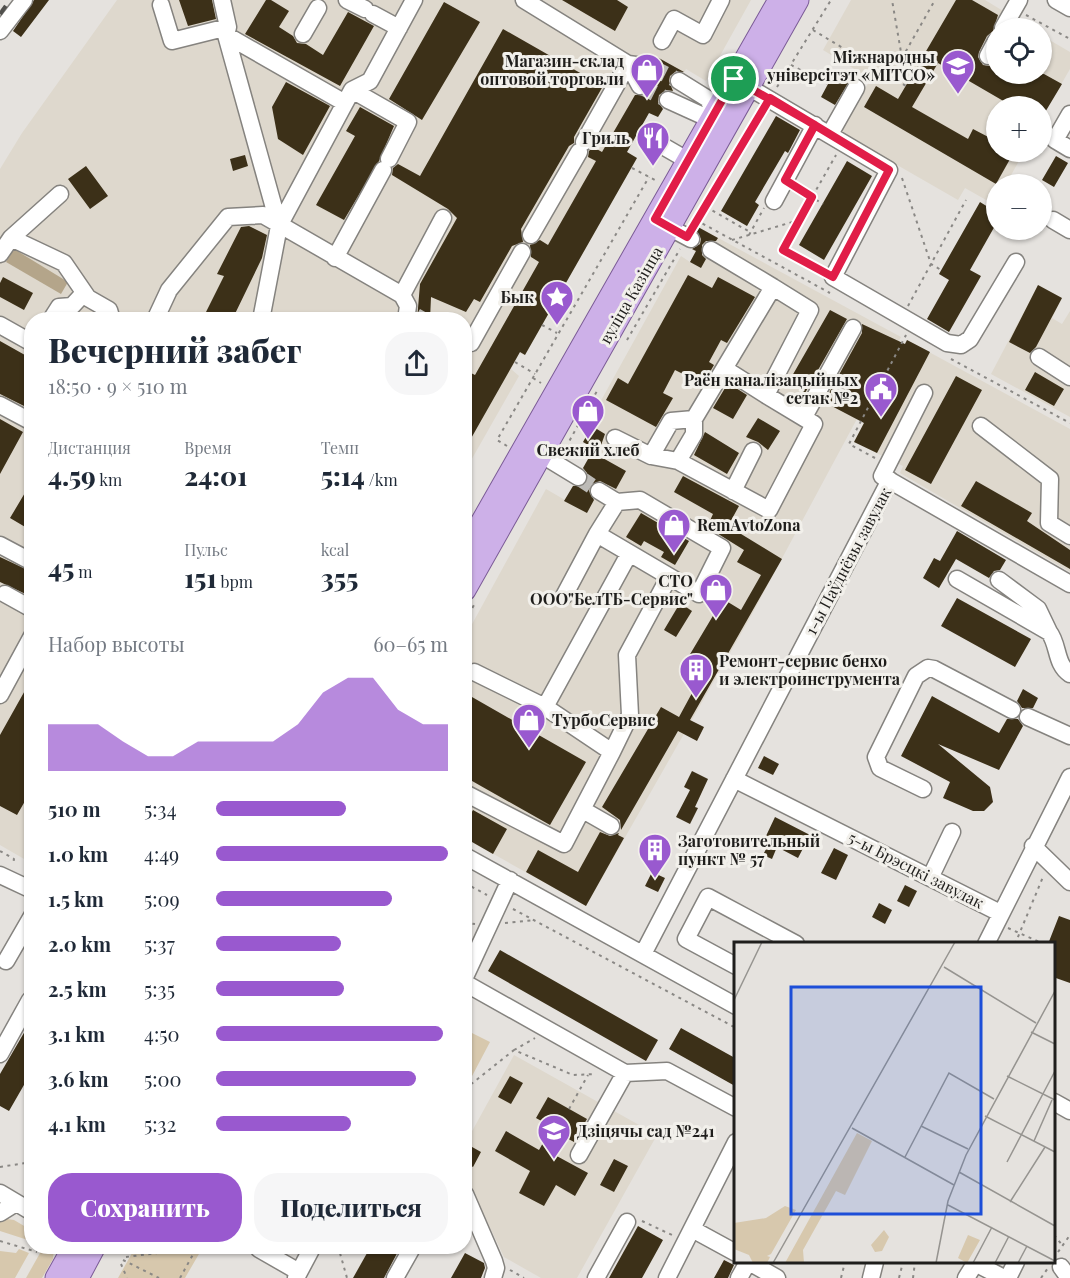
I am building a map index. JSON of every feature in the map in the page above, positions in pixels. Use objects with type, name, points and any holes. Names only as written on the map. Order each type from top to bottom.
[{"type":"main road","name":"вуліца Казінца","points":[[472,594],[541,454],[675,231],[722,118],[741,83],[778,0]]},
{"type":"main road","name":"вуліца Казінца","points":[[741,83],[798,0]]},
{"type":"main road","name":"вуліца Казінца","points":[[675,231],[687,160],[722,118]]},
{"type":"main road","name":"вуліца Казінца","points":[[472,542],[541,454]]},
{"type":"main road","points":[[56,1278],[70,1254]]},
{"type":"main road","points":[[78,1278],[91,1254]]},
{"type":"street","points":[[0,31],[24,0]]},
{"type":"street","points":[[222,0],[227,31],[279,226]]},
{"type":"street","points":[[347,0],[399,28]]},
{"type":"street","points":[[263,312],[279,226],[348,97],[370,81],[414,0]]},
{"type":"street","points":[[524,0],[628,64],[651,67]]},
{"type":"street","points":[[662,41],[674,19],[703,35],[721,0]]},
{"type":"street","points":[[1056,0],[1070,8]]},
{"type":"street","points":[[303,34],[315,3]]},
{"type":"street","points":[[1009,18],[1017,4]]},
{"type":"street","points":[[161,5],[172,41],[227,31],[348,97],[408,122],[335,258]]},
{"type":"street","points":[[628,64],[640,86]]},
{"type":"street","points":[[531,235],[628,64]]},
{"type":"street","points":[[679,81],[708,99],[722,118]]},
{"type":"street","points":[[741,83],[889,170],[833,277],[904,326],[947,343],[961,345],[970,339],[1016,262]]},
{"type":"street","points":[[837,139],[856,88]]},
{"type":"street","points":[[668,100],[700,115],[722,118]]},
{"type":"street","points":[[1070,114],[1055,140],[1070,149]]},
{"type":"street","points":[[774,201],[815,125]]},
{"type":"street","points":[[661,145],[687,160]]},
{"type":"street","points":[[0,254],[11,238],[60,194]]},
{"type":"street","points":[[159,312],[169,290],[228,217],[263,215],[335,258],[408,311],[443,218]]},
{"type":"street","points":[[1053,220],[1070,230]]},
{"type":"street","points":[[11,238],[64,263],[88,298],[110,312]]},
{"type":"street","points":[[711,250],[810,310],[766,395]]},
{"type":"street","points":[[472,341],[522,252]]},
{"type":"street","points":[[678,461],[694,434],[694,419],[773,287]]},
{"type":"street","points":[[56,312],[59,307],[72,306],[84,293]]},
{"type":"street","points":[[0,325],[24,338]]},
{"type":"street","points":[[804,417],[854,328]]},
{"type":"street","points":[[1039,357],[1070,377]]},
{"type":"street","points":[[615,438],[651,456],[678,461],[769,510],[814,423],[725,369]]},
{"type":"street","points":[[889,472],[924,393]]},
{"type":"street","points":[[0,405],[24,418]]},
{"type":"street","points":[[651,456],[671,421],[694,419]]},
{"type":"street","points":[[981,426],[1050,479],[1049,523],[1070,536]]},
{"type":"street","points":[[733,491],[753,451]]},
{"type":"street","points":[[541,454],[578,477]]},
{"type":"street","name":"1-ы Паўднёвы завулак","points":[[643,954],[889,472],[1070,584]]},
{"type":"street","points":[[597,534],[699,594],[722,548],[640,500],[617,502],[599,490]]},
{"type":"street","points":[[564,596],[617,502]]},
{"type":"street","points":[[0,545],[24,558]]},
{"type":"street","points":[[544,706],[629,554]]},
{"type":"street","points":[[472,799],[564,844],[630,715],[627,655],[669,577]]},
{"type":"street","points":[[957,579],[1049,632]]},
{"type":"street","points":[[999,580],[1038,609],[1056,641],[1060,663],[1070,674]]},
{"type":"street","points":[[2,596],[24,606]]},
{"type":"street","points":[[0,695],[24,651]]},
{"type":"street","points":[[923,789],[880,768],[876,757],[916,676],[928,669],[934,669],[1012,710]]},
{"type":"street","points":[[474,672],[544,706],[612,752]]},
{"type":"street","points":[[1028,717],[1070,734]]},
{"type":"street","points":[[987,942],[1033,846],[1070,777]]},
{"type":"street","name":"5-ы Брэсцкі завулак","points":[[734,779],[931,876],[1000,914]]},
{"type":"street","points":[[582,810],[611,826]]},
{"type":"street","points":[[931,876],[952,832]]},
{"type":"street","points":[[1033,846],[1070,882]]},
{"type":"street","points":[[472,860],[734,1005]]},
{"type":"street","points":[[6,871],[24,884]]},
{"type":"street","points":[[472,961],[510,880]]},
{"type":"street","points":[[734,965],[686,939],[708,897],[792,942]]},
{"type":"street","points":[[6,961],[24,930]]},
{"type":"street","points":[[472,987],[625,1073],[667,1071],[734,1107]]},
{"type":"street","points":[[0,1054],[24,1011]]},
{"type":"street","points":[[579,1155],[625,1073]]},
{"type":"street","points":[[1055,1103],[1070,1112]]},
{"type":"street","points":[[667,1278],[734,1144]]},
{"type":"street","points":[[0,1193],[24,1208]]},
{"type":"street","points":[[0,1213],[16,1203]]},
{"type":"street","points":[[472,1210],[494,1261],[496,1268],[494,1278]]},
{"type":"street","points":[[596,1278],[627,1222]]},
{"type":"street","points":[[688,1235],[734,1253]]},
{"type":"street","points":[[266,1254],[297,1275],[309,1254]]},
{"type":"street","points":[[395,1278],[408,1254]]},
{"type":"street","points":[[740,1278],[748,1263]]},
{"type":"street","points":[[750,1263],[777,1278]]},
{"type":"street","points":[[871,1278],[875,1263]]},
{"type":"street","points":[[966,1278],[974,1263]]},
{"type":"street","points":[[976,1263],[1006,1278],[1015,1263]]},
{"type":"path","points":[[621,348],[675,231],[696,220],[705,207],[831,0]]},
{"type":"path","points":[[892,0],[902,58]]},
{"type":"path","points":[[891,78],[935,0]]},
{"type":"path","points":[[1017,4],[1070,39]]},
{"type":"path","points":[[813,29],[906,86]]},
{"type":"path","points":[[791,65],[828,84]]},
{"type":"path","points":[[833,277],[783,250],[812,197],[837,139]]},
{"type":"path","points":[[632,168],[657,181]]},
{"type":"path","points":[[889,170],[903,179],[931,264],[941,270]]},
{"type":"path","points":[[497,440],[649,177]]},
{"type":"path","points":[[785,180],[823,204]]},
{"type":"path","points":[[889,472],[849,444],[931,264],[966,200]]},
{"type":"path","points":[[705,207],[750,232]]},
{"type":"path","points":[[696,220],[712,229]]},
{"type":"path","points":[[732,240],[799,220]]},
{"type":"path","points":[[542,325],[557,333]]},
{"type":"path","points":[[514,362],[535,374]]},
{"type":"path","points":[[541,454],[567,445],[601,383]]},
{"type":"path","points":[[567,445],[583,454],[588,445]]},
{"type":"path","points":[[0,851],[14,859],[6,871]]},
{"type":"path","points":[[1016,942],[1047,861]]},
{"type":"path","points":[[472,888],[734,1027]]},
{"type":"path","points":[[1020,933],[1040,942]]},
{"type":"path","points":[[1028,942],[1029,937]]},
{"type":"path","points":[[472,1083],[514,1050],[548,1030]]},
{"type":"path","points":[[514,1050],[573,1076],[597,1074]]},
{"type":"path","points":[[569,1109],[588,1075]]},
{"type":"path","points":[[0,1167],[24,1163]]},
{"type":"path","points":[[627,1222],[632,1216],[688,1235]]},
{"type":"path","points":[[1061,1268],[1063,1246],[1070,1235]]},
{"type":"path","points":[[1055,1237],[1063,1246]]},
{"type":"path","points":[[0,1241],[24,1248]]},
{"type":"path","points":[[151,1254],[124,1258],[159,1278]]},
{"type":"path","points":[[182,1277],[194,1254]]},
{"type":"path","points":[[340,1254],[347,1278]]},
{"type":"path","points":[[841,1278],[845,1263]]},
{"type":"path","points":[[899,1278],[903,1263]]},
{"type":"path","points":[[913,1278],[915,1263]]},
{"type":"path","points":[[121,1264],[127,1278]]},
{"type":"shaded area","points":[[117,0],[751,0],[706,81],[686,69],[658,117],[649,113],[627,152],[637,158],[525,355],[519,353],[511,369],[519,376],[472,459],[472,312],[24,312],[24,859],[0,845],[0,169],[22,133]]},
{"type":"shaded area","name":"Міжнародны універсітэт «МІТСО»","points":[[851,0],[985,0],[1015,18],[986,18],[986,84],[1052,84],[1052,41],[1070,52],[1070,69],[1052,100],[1052,96],[986,96],[986,162],[1018,162],[1012,174],[986,174],[986,200],[965,188],[958,200],[838,131],[871,79],[823,50]]},
{"type":"shaded area","points":[[698,227],[901,337],[751,616],[586,906],[472,842],[472,624],[546,489],[565,500],[592,452],[592,448],[583,442],[592,427],[588,424],[681,256],[690,262],[696,252],[687,246]]},
{"type":"shaded area","points":[[14,249],[68,282],[61,294],[6,262]]},
{"type":"shaded area","points":[[1038,285],[1062,298],[1052,318],[1062,324],[1070,311],[1070,417],[991,374]]},
{"type":"shaded area","points":[[907,340],[1070,429],[1070,572],[900,473],[903,466],[854,442]]},
{"type":"shaded area","points":[[472,1033],[490,1042],[472,1076]]},
{"type":"shaded area","name":"Дзіцячы сад №241","points":[[514,1055],[657,1135],[577,1278],[541,1278],[504,1257],[472,1190],[472,1131]]},
{"type":"shaded area","points":[[0,1218],[14,1220],[24,1226],[24,1239],[0,1231]]},
{"type":"shaded area","points":[[19,1249],[24,1251],[24,1254],[28,1254],[15,1278],[0,1278],[0,1251],[16,1253]]},
{"type":"shaded area","points":[[40,1254],[53,1254],[42,1278],[26,1278]]},
{"type":"shaded area","points":[[132,1254],[199,1254],[185,1278],[118,1278]]},
{"type":"building","points":[[34,0],[49,0],[21,37],[13,31]]},
{"type":"building","points":[[179,0],[212,0],[216,19],[188,26]]},
{"type":"building","points":[[266,0],[271,0],[289,11],[279,27],[293,36],[297,43],[306,44],[323,55],[348,12],[374,26],[340,86],[245,34]]},
{"type":"building","points":[[562,0],[617,0],[628,7],[615,31]]},
{"type":"building","points":[[956,0],[972,0],[998,15],[997,18],[986,18],[986,38],[978,57],[983,65],[986,66],[986,84],[1052,84],[1052,78],[1062,84],[1052,101],[1052,96],[995,96],[938,63],[912,107],[968,139],[973,129],[986,136],[986,162],[1008,162],[1002,174],[986,174],[986,178],[864,107],[876,86],[898,99]]},
{"type":"building","points":[[444,2],[480,22],[422,120],[389,99]]},
{"type":"building","points":[[503,29],[603,86],[574,137],[574,143],[569,146],[521,229],[523,242],[512,246],[480,302],[474,299],[466,312],[431,297],[430,312],[418,312],[420,284],[457,218],[448,209],[392,175],[393,168],[398,164],[420,176]]},
{"type":"building","points":[[657,57],[684,72],[675,72],[670,76],[669,81],[673,91],[666,90],[659,95],[658,102],[663,109],[658,117],[649,113],[627,152],[637,158],[525,355],[520,352],[472,437],[472,374],[475,375],[539,262],[531,257],[530,245],[540,240],[548,245],[596,161],[588,157],[589,151],[593,147],[602,152],[635,95],[644,95],[649,92],[647,77],[656,76],[661,69]]},
{"type":"building","points":[[835,71],[850,80],[835,105],[821,97]]},
{"type":"building","points":[[286,82],[330,106],[303,155],[278,139],[272,107]]},
{"type":"building","points":[[360,107],[394,126],[379,161],[344,220],[316,205],[355,136],[346,131]]},
{"type":"building","points":[[776,116],[800,130],[788,153],[785,151],[755,202],[759,205],[747,226],[721,211]]},
{"type":"building","points":[[245,155],[248,166],[233,171],[230,159]]},
{"type":"building","points":[[1056,156],[1068,163],[1054,187],[1052,174],[1046,174]]},
{"type":"building","points":[[847,161],[872,176],[824,260],[799,245]]},
{"type":"building","points":[[86,166],[108,196],[90,209],[68,179]]},
{"type":"building","points":[[980,202],[986,206],[987,240],[970,270],[981,276],[949,332],[927,319],[949,280],[939,274]]},
{"type":"building","points":[[249,226],[267,235],[262,258],[236,312],[206,312],[224,276],[217,274],[241,227]]},
{"type":"building","points":[[698,227],[718,238],[716,241],[706,241],[702,245],[702,255],[706,259],[701,268],[690,262],[696,251],[692,249],[700,244],[701,239],[696,230]]},
{"type":"building","points":[[688,275],[712,288],[718,277],[755,297],[727,343],[721,340],[709,362],[714,365],[703,384],[675,370],[663,393],[673,398],[656,427],[606,400],[618,378],[628,384]]},
{"type":"building","points":[[3,277],[33,293],[24,310],[0,297],[0,283]]},
{"type":"building","points":[[1038,285],[1062,298],[1036,347],[1030,353],[1009,342]]},
{"type":"building","points":[[830,310],[847,319],[805,393],[788,383]]},
{"type":"building","points":[[862,324],[905,344],[907,340],[930,352],[877,453],[854,442],[864,423],[824,402],[862,333]]},
{"type":"building","points":[[0,341],[24,354],[24,406],[0,394]]},
{"type":"building","points":[[1035,372],[1064,389],[1054,406],[1025,390]]},
{"type":"building","points":[[956,376],[982,390],[931,484],[905,470]]},
{"type":"building","points":[[728,383],[747,395],[733,419],[713,408]]},
{"type":"building","points":[[758,418],[780,431],[768,450],[758,442],[746,437]]},
{"type":"building","points":[[0,419],[23,432],[0,474]]},
{"type":"building","points":[[592,426],[605,434],[599,451],[583,442]]},
{"type":"building","points":[[705,432],[739,453],[727,474],[694,455]]},
{"type":"building","points":[[592,452],[626,471],[616,489],[600,481],[590,485],[589,491],[594,500],[587,513],[564,501],[573,486],[582,486],[587,482],[587,473],[583,468]]},
{"type":"building","points":[[683,476],[739,506],[728,526],[782,559],[690,720],[704,727],[697,741],[678,731],[621,830],[620,820],[602,807],[661,707],[679,717],[698,682],[680,671],[723,599],[741,610],[761,575],[737,562],[744,550],[707,527],[713,514],[674,492]]},
{"type":"building","points":[[976,481],[1032,513],[1027,521],[1070,550],[1070,569],[961,506]]},
{"type":"building","points":[[24,494],[24,526],[10,518]]},
{"type":"building","points":[[641,513],[689,541],[675,565],[661,557],[664,552],[644,541],[641,546],[626,537]]},
{"type":"building","points":[[957,531],[1006,560],[1000,570],[994,571],[989,578],[956,559],[939,588],[923,578],[934,558],[940,561]]},
{"type":"building","points":[[0,557],[24,568],[24,593],[0,582]]},
{"type":"building","points":[[957,598],[1031,639],[1015,667],[941,626]]},
{"type":"building","points":[[680,603],[692,611],[676,637],[664,630]]},
{"type":"building","points":[[1023,689],[1038,698],[1033,708],[1022,708],[1017,701]]},
{"type":"building","points":[[24,692],[24,803],[17,815],[0,806],[0,735]]},
{"type":"building","points":[[932,696],[999,733],[1007,719],[1018,719],[1023,726],[999,770],[938,744],[990,787],[993,802],[984,811],[973,811],[943,798],[950,782],[901,756]]},
{"type":"building","points":[[472,697],[586,762],[550,825],[472,781]]},
{"type":"building","points":[[764,756],[779,764],[773,775],[758,768]]},
{"type":"building","points":[[692,771],[708,779],[690,824],[676,817],[690,790],[684,787]]},
{"type":"building","points":[[473,810],[507,829],[493,854],[472,842]]},
{"type":"building","points":[[775,817],[810,835],[798,858],[777,847],[772,859],[763,855],[771,839],[766,836]]},
{"type":"building","points":[[600,832],[610,836],[619,833],[618,835],[624,838],[586,906],[526,872],[538,850],[578,872]]},
{"type":"building","points":[[834,848],[848,855],[836,880],[821,873]]},
{"type":"building","name":"Заготовительный пункт № 57","points":[[652,872],[665,878],[658,892],[645,886]]},
{"type":"building","points":[[905,885],[917,891],[909,907],[897,901]]},
{"type":"building","points":[[879,903],[892,910],[885,924],[872,917]]},
{"type":"building","points":[[1059,916],[1070,920],[1070,983],[1055,978],[1055,942],[1049,942]]},
{"type":"building","points":[[500,950],[658,1040],[646,1061],[488,971]]},
{"type":"building","points":[[681,1028],[734,1057],[734,1085],[669,1049]]},
{"type":"building","points":[[24,1033],[24,1085],[9,1111],[0,1106],[0,1074]]},
{"type":"building","points":[[510,1076],[523,1083],[511,1104],[498,1097]]},
{"type":"building","points":[[548,1097],[587,1119],[574,1142],[563,1136],[553,1154],[588,1173],[575,1196],[556,1185],[544,1206],[519,1193],[530,1171],[495,1151],[506,1131],[539,1150],[552,1127],[536,1118]]},
{"type":"building","points":[[472,1147],[481,1152],[472,1166]]},
{"type":"building","points":[[614,1159],[628,1166],[614,1192],[600,1185]]},
{"type":"building","points":[[638,1226],[663,1240],[642,1278],[609,1278]]},
{"type":"building","points":[[366,1254],[397,1254],[384,1278],[353,1278]]},
{"type":"building","points":[[464,1254],[484,1263],[485,1268],[481,1278],[451,1278]]},
{"type":"building","points":[[724,1260],[734,1265],[728,1278],[714,1278]]},
{"type":"tunnel","points":[[651,67],[679,81]]},
{"type":"tunnel","points":[[640,86],[668,100]]},
{"type":"tunnel","points":[[578,477],[599,491]]},
{"type":"railway","points":[[0,14],[10,0]]},
{"type":"place","name":"Міжнародны універсітэт «МІТСО»","points":[[958,95]]},
{"type":"place","name":"Магазин-склад оптовой торговли","points":[[647,99]]},
{"type":"place","name":"Гриль","points":[[653,167]]},
{"type":"place","name":"Бык","points":[[557,326]]},
{"type":"place","name":"Раён каналізацыйных сетак №2","points":[[881,418]]},
{"type":"place","name":"Свежий хлеб","points":[[588,440]]},
{"type":"place","name":"RemAvtoZona","points":[[674,554]]},
{"type":"place","name":"СТО ООО\"БелТБ-Сервис\"","points":[[716,619]]},
{"type":"place","name":"Ремонт-сервис бенхо и электроинструмента","points":[[696,699]]},
{"type":"place","name":"ТурбоСервис","points":[[529,749]]},
{"type":"place","name":"Заготовительный пункт № 57","points":[[655,879]]},
{"type":"place","name":"Дзіцячы сад №241","points":[[554,1160]]},
{"type":"route","points":[[734,79],[655,219],[687,237],[770,98],[830,134],[843,143],[889,170],[833,277],[783,250],[812,197],[785,180],[815,125],[770,98],[734,79]]}]
